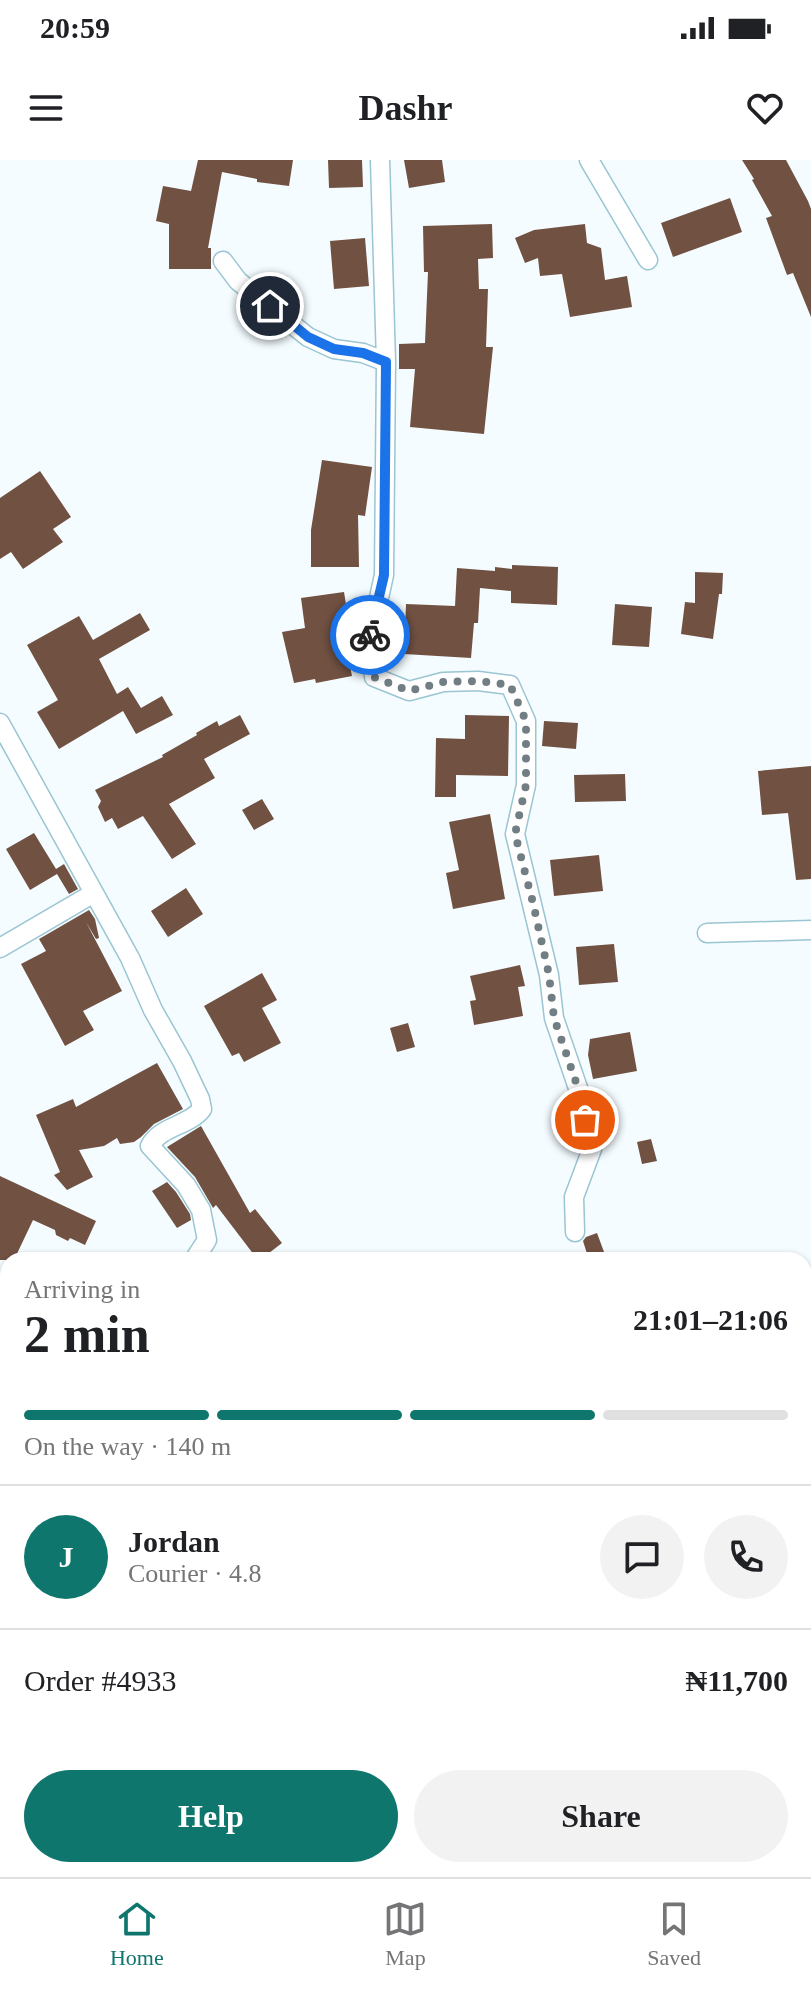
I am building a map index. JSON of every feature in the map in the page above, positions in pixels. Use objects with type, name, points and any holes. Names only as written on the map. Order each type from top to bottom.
[{"type":"street","points":[[380,160],[386,362],[384,575],[370,639],[374,677],[409,691],[443,682],[478,681],[510,685],[526,721],[526,785],[515,834],[549,975],[554,1018],[579,1091],[592,1149],[574,1197],[575,1232]]},
{"type":"street","points":[[589,160],[648,260]]},
{"type":"street","points":[[223,261],[238,281],[308,337],[334,349],[363,353],[386,362]]},
{"type":"street","points":[[0,723],[130,958],[153,1010],[200,1099],[202,1109],[197,1115],[152,1140],[150,1146],[186,1185],[201,1210],[207,1240],[199,1252]]},
{"type":"street","points":[[0,948],[94,893]]},
{"type":"street","points":[[707,933],[811,930]]},
{"type":"building","points":[[198,160],[293,160],[289,186],[257,182],[257,179],[222,172],[208,248],[211,248],[211,269],[169,269],[169,224],[156,221],[163,186],[191,191]]},
{"type":"building","points":[[328,160],[362,160],[363,187],[329,188]]},
{"type":"building","points":[[404,160],[442,160],[445,182],[409,188]]},
{"type":"building","points":[[742,160],[786,160],[808,201],[811,209],[811,317],[793,273],[787,275],[766,218],[772,216]]},
{"type":"building","points":[[730,198],[742,232],[673,257],[661,223]]},
{"type":"building","points":[[492,224],[493,258],[478,259],[479,289],[488,289],[486,347],[493,347],[484,434],[410,427],[415,369],[399,369],[399,344],[425,343],[428,272],[424,272],[423,226]]},
{"type":"building","points":[[585,224],[587,243],[601,248],[605,280],[627,276],[632,307],[570,317],[562,274],[540,276],[538,258],[525,263],[515,238],[534,230]]},
{"type":"building","points":[[365,238],[369,286],[334,289],[330,241]]},
{"type":"building","points":[[322,460],[372,467],[365,516],[358,515],[359,567],[311,567],[311,530]]},
{"type":"building","points":[[40,471],[71,517],[53,529],[63,542],[23,569],[11,552],[0,559],[0,498]]},
{"type":"building","points":[[512,565],[558,567],[557,605],[511,603],[511,591],[480,588],[478,623],[474,623],[471,658],[404,654],[406,604],[455,606],[457,568],[495,571],[495,567],[512,569]]},
{"type":"building","points":[[695,572],[723,573],[713,639],[681,634],[685,602],[695,603]]},
{"type":"building","points":[[344,592],[352,641],[345,642],[352,676],[316,683],[315,679],[294,683],[282,632],[305,628],[301,598]]},
{"type":"building","points":[[615,604],[652,607],[649,647],[612,645]]},
{"type":"building","points":[[140,613],[150,630],[99,659],[117,694],[128,687],[141,708],[162,696],[173,715],[136,734],[123,711],[59,749],[37,712],[58,700],[27,645],[79,616],[93,640]]},
{"type":"building","points":[[240,715],[250,734],[204,759],[215,778],[169,804],[196,844],[172,859],[143,816],[118,829],[112,818],[105,822],[98,807],[101,801],[95,790],[163,757],[217,721],[219,726]]},
{"type":"building","points":[[465,715],[509,716],[508,776],[456,775],[456,797],[435,797],[436,738],[465,739]]},
{"type":"building","points":[[544,721],[578,723],[576,749],[542,746]]},
{"type":"building","points":[[811,766],[811,879],[796,880],[788,813],[762,815],[758,771]]},
{"type":"building","points":[[625,774],[626,801],[575,802],[574,775]]},
{"type":"building","points":[[262,799],[274,819],[254,830],[242,810]]},
{"type":"building","points":[[490,814],[505,899],[453,909],[446,873],[459,870],[449,822]]},
{"type":"building","points":[[34,833],[56,869],[64,864],[78,889],[69,894],[57,874],[30,890],[6,849]]},
{"type":"building","points":[[599,855],[603,891],[554,896],[550,860]]},
{"type":"building","points":[[186,888],[203,914],[168,937],[151,911]]},
{"type":"building","points":[[89,910],[95,919],[99,938],[96,939],[86,922],[122,991],[83,1011],[94,1030],[65,1046],[21,964],[46,951],[39,939]]},
{"type":"building","points":[[614,944],[618,982],[579,985],[576,947]]},
{"type":"building","points":[[520,965],[525,986],[518,987],[523,1016],[474,1025],[470,1001],[476,1000],[470,976]]},
{"type":"building","points":[[262,973],[277,1000],[262,1008],[281,1043],[244,1062],[239,1053],[232,1056],[204,1006]]},
{"type":"building","points":[[408,1023],[415,1047],[397,1052],[390,1028]]},
{"type":"building","points":[[630,1032],[637,1071],[593,1079],[588,1055],[590,1039]]},
{"type":"building","points":[[157,1063],[183,1109],[154,1124],[134,1142],[120,1144],[117,1138],[104,1146],[79,1150],[93,1177],[67,1190],[54,1175],[60,1172],[36,1115],[73,1099],[76,1107]]},
{"type":"building","points":[[201,1126],[250,1213],[255,1209],[282,1243],[270,1252],[252,1252],[216,1205],[213,1208],[195,1177],[167,1147]]},
{"type":"building","points":[[651,1139],[657,1161],[642,1164],[637,1142]]},
{"type":"building","points":[[0,1176],[96,1221],[85,1245],[70,1238],[68,1241],[56,1235],[55,1230],[33,1220],[18,1252],[0,1252]]},
{"type":"building","points":[[167,1182],[190,1214],[191,1220],[177,1228],[152,1191]]},
{"type":"building","points":[[597,1233],[604,1252],[586,1252],[583,1241]]},
{"type":"way so far","points":[[370,635],[374,677],[409,691],[443,682],[478,681],[510,685],[526,721],[526,785],[515,834],[549,975],[554,1018],[579,1091],[585,1120]]},
{"type":"route","points":[[270,306],[308,337],[334,349],[363,353],[386,362],[384,575],[370,635]]}]
